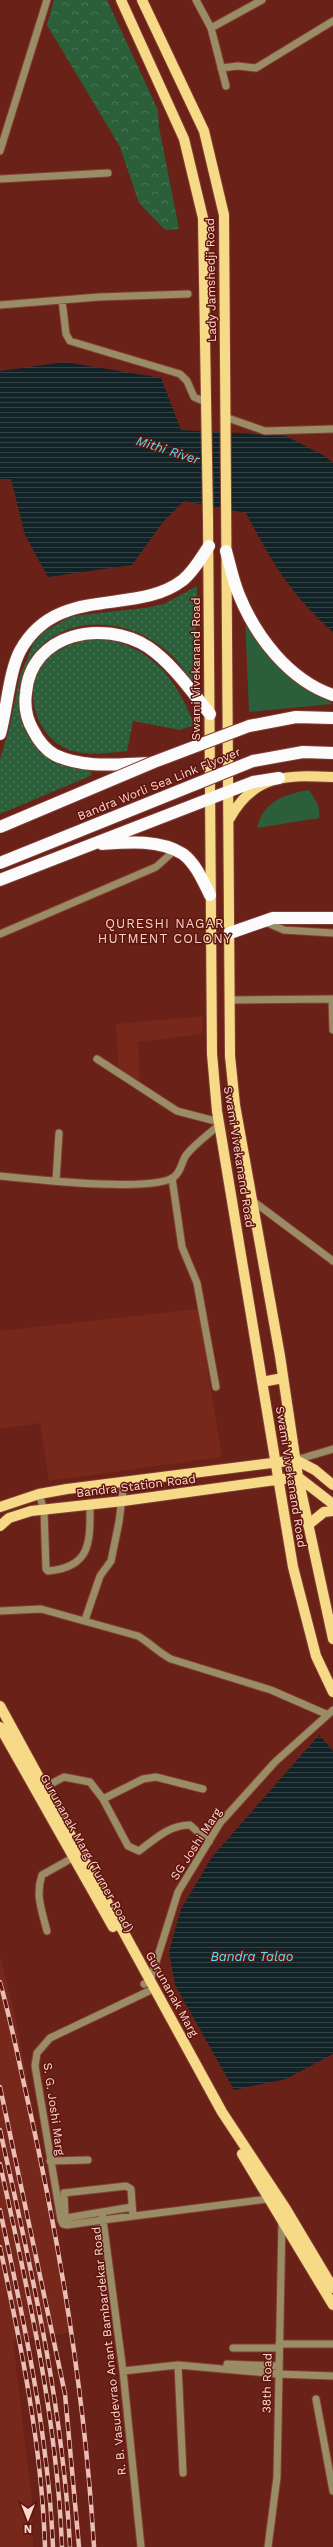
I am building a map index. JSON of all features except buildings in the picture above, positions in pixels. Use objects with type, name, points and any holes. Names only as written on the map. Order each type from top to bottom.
[{"type":"highway","points":[[0,734],[20,652],[31,634],[50,618],[70,611],[165,590],[183,580],[196,565],[208,546]]},
{"type":"highway","points":[[226,551],[239,595],[264,640],[282,663],[294,673],[322,691],[333,695]]},
{"type":"highway","points":[[154,762],[101,765],[77,762],[54,754],[38,740],[27,721],[25,704],[26,684],[33,665],[42,653],[69,636],[92,632],[116,633],[148,648],[168,664],[210,714]]},
{"type":"highway","name":"Bandra Worli Sea Link Flyover","points":[[0,826],[154,762],[249,726],[296,717],[333,718]]},
{"type":"highway","name":"Bandra Worli Sea Link Flyover","points":[[0,863],[253,761],[303,752],[333,753]]},
{"type":"highway","points":[[0,880],[87,845],[253,782],[279,778]]},
{"type":"highway","points":[[87,845],[124,842],[155,844],[183,854],[198,872],[210,895]]},
{"type":"highway","points":[[230,933],[262,921],[284,917],[333,918]]},
{"type":"main road","name":"Lady Jamshedji Road","points":[[122,0],[184,139],[203,218],[207,429]]},
{"type":"main road","name":"Lady Jamshedji Road","points":[[142,0],[204,131],[224,215],[225,428]]},
{"type":"main road","name":"Swami Vivekanand Road","points":[[225,428],[227,519],[230,1056],[235,1106],[253,1201],[283,1378],[298,1478],[333,1639]]},
{"type":"main road","name":"Swami Vivekanand Road","points":[[207,429],[212,1054],[219,1123],[295,1574],[316,1656],[333,1692]]},
{"type":"main road","points":[[229,819],[239,801],[249,791],[279,778],[308,776],[333,777]]},
{"type":"main road","points":[[262,1382],[283,1378]]},
{"type":"main road","points":[[296,1460],[315,1470],[333,1485]]},
{"type":"main road","name":"Bandra Station Road","points":[[0,1507],[39,1494],[296,1460]]},
{"type":"main road","points":[[298,1478],[333,1504]]},
{"type":"main road","name":"Bandra Station Road","points":[[0,1526],[9,1518],[31,1511],[123,1502],[298,1478]]},
{"type":"main road","points":[[308,1525],[324,1512],[333,1511]]},
{"type":"main road","name":"Gurunanak Marg","points":[[0,1706],[45,1787],[148,1985],[268,2198],[282,2218],[333,2305]]},
{"type":"main road","name":"Gurunanak Marg (Turner Road)","points":[[0,1727],[148,1985]]},
{"type":"main road","name":"Gurunanak Marg","points":[[205,2086],[333,2288]]},
{"type":"street","points":[[0,151],[47,0]]},
{"type":"street","points":[[196,0],[211,28],[220,68],[226,86]]},
{"type":"street","points":[[211,28],[262,0]]},
{"type":"street","points":[[220,68],[238,66],[256,68],[333,21]]},
{"type":"street","points":[[0,179],[108,173]]},
{"type":"street","points":[[0,305],[62,300],[188,294]]},
{"type":"street","points":[[62,300],[66,334],[70,342],[180,374],[187,381],[194,397],[206,402]]},
{"type":"street","points":[[225,417],[265,431],[333,429]]},
{"type":"street","points":[[0,934],[156,867],[174,851]]},
{"type":"street","points":[[262,921],[284,930],[333,933]]},
{"type":"street","points":[[229,1000],[332,999],[333,1030]]},
{"type":"street","points":[[0,1176],[56,1181],[152,1184],[172,1178],[179,1172],[187,1154],[219,1123],[177,1111],[98,1059]]},
{"type":"street","points":[[56,1181],[59,1133]]},
{"type":"street","points":[[172,1178],[182,1247],[196,1283],[216,1387]]},
{"type":"street","points":[[253,1201],[333,1261]]},
{"type":"street","points":[[296,1460],[333,1449]]},
{"type":"street","points":[[85,1620],[100,1576],[111,1561],[123,1502],[124,1482]]},
{"type":"street","points":[[39,1494],[44,1510],[46,1569],[48,1571],[62,1570],[86,1554],[89,1541],[90,1505]]},
{"type":"street","points":[[0,1611],[41,1609],[85,1620],[138,1636],[149,1642],[156,1652],[171,1659],[271,1690],[326,1714]]},
{"type":"street","name":"SG Joshi Marg","points":[[148,1985],[178,1892],[220,1824],[276,1762],[326,1714],[333,1710]]},
{"type":"street","points":[[45,1787],[64,1777],[90,1782],[103,1799],[128,1846],[139,1851],[178,1825],[190,1825],[208,1842]]},
{"type":"street","points":[[103,1799],[143,1779],[156,1778],[203,1789]]},
{"type":"street","points":[[47,1931],[38,1888],[42,1875],[74,1857]]},
{"type":"street","name":"S. G. Joshi Marg","points":[[65,2223],[50,2161],[35,2066],[37,2053],[50,2038],[148,1985]]},
{"type":"street","points":[[50,2161],[88,2160]]},
{"type":"street","points":[[132,2207],[102,2212],[65,2223],[64,2193],[126,2186],[130,2189],[132,2207],[133,2216]]},
{"type":"street","name":"R. B. Vasudevrao Anant Bambardekar Road","points":[[141,2547],[123,2370],[103,2220],[268,2198]]},
{"type":"street","points":[[76,2220],[103,2220],[102,2212]]},
{"type":"street","name":"38th Road","points":[[268,2547],[277,2477],[282,2218]]},
{"type":"street","points":[[234,2348],[333,2344]]},
{"type":"street","points":[[178,2365],[183,2473]]},
{"type":"street","points":[[123,2370],[178,2365],[227,2365],[333,2376]]},
{"type":"street","points":[[316,2399],[333,2491]]},
{"type":"shaded area","points":[[203,1016],[202,1034],[138,1042],[140,1085],[119,1072],[116,1024]]},
{"type":"shaded area","points":[[198,1309],[222,1457],[49,1481],[40,1423],[0,1429],[0,1331]]},
{"type":"shaded area","points":[[0,1956],[14,2011],[75,2332],[13,2341],[32,2500],[33,2547],[0,2547]]},
{"type":"green space","points":[[54,0],[107,0],[158,110],[159,127],[179,229],[165,230],[139,203],[120,147],[47,25]]},
{"type":"green space","points":[[197,586],[195,688],[181,666],[170,654],[141,634],[124,628],[106,625],[89,625],[72,628],[55,635],[35,652],[26,665],[19,687],[22,723],[27,734],[40,749],[51,757],[63,764],[75,768],[89,769],[92,774],[0,814],[0,759],[9,730],[20,675],[33,644],[43,632],[72,616],[144,608],[164,604]]},
{"type":"green space","points":[[245,617],[268,654],[282,670],[299,684],[333,704],[249,712]]},
{"type":"green space","points":[[98,638],[133,648],[147,656],[159,666],[179,693],[194,725],[180,730],[133,721],[127,751],[92,754],[79,753],[59,745],[48,735],[40,723],[35,710],[33,695],[35,681],[40,668],[55,652],[66,646]]},
{"type":"green space","points":[[309,790],[318,807],[319,818],[257,828],[260,819],[269,806],[283,797]]},
{"type":"water","name":"Mithi River","points":[[65,362],[161,378],[181,430],[286,436],[325,456],[333,463],[333,632],[293,591],[283,577],[246,513],[184,501],[163,522],[132,565],[48,577],[25,535],[11,479],[0,479],[0,371]]},
{"type":"water","name":"Bandra Talao","points":[[319,1735],[333,1751],[333,2054],[286,2079],[234,2090],[175,1985],[169,1952],[181,1909],[212,1857]]},
{"type":"railway","points":[[0,1982],[40,2157],[61,2268],[85,2435],[94,2547]]},
{"type":"railway","points":[[0,2087],[65,2394],[79,2547]]},
{"type":"railway","points":[[0,2130],[34,2285],[53,2389],[66,2494],[70,2547]]},
{"type":"railway","points":[[0,2164],[31,2307],[48,2402],[59,2499],[62,2547]]},
{"type":"railway","points":[[0,2210],[34,2377],[46,2462],[53,2547]]},
{"type":"railway","points":[[0,2247],[23,2359],[35,2434],[40,2472],[45,2547]]},
{"type":"district","name":"QURESHI NAGAR HUTMENT COLONY","points":[[165,930]]}]
